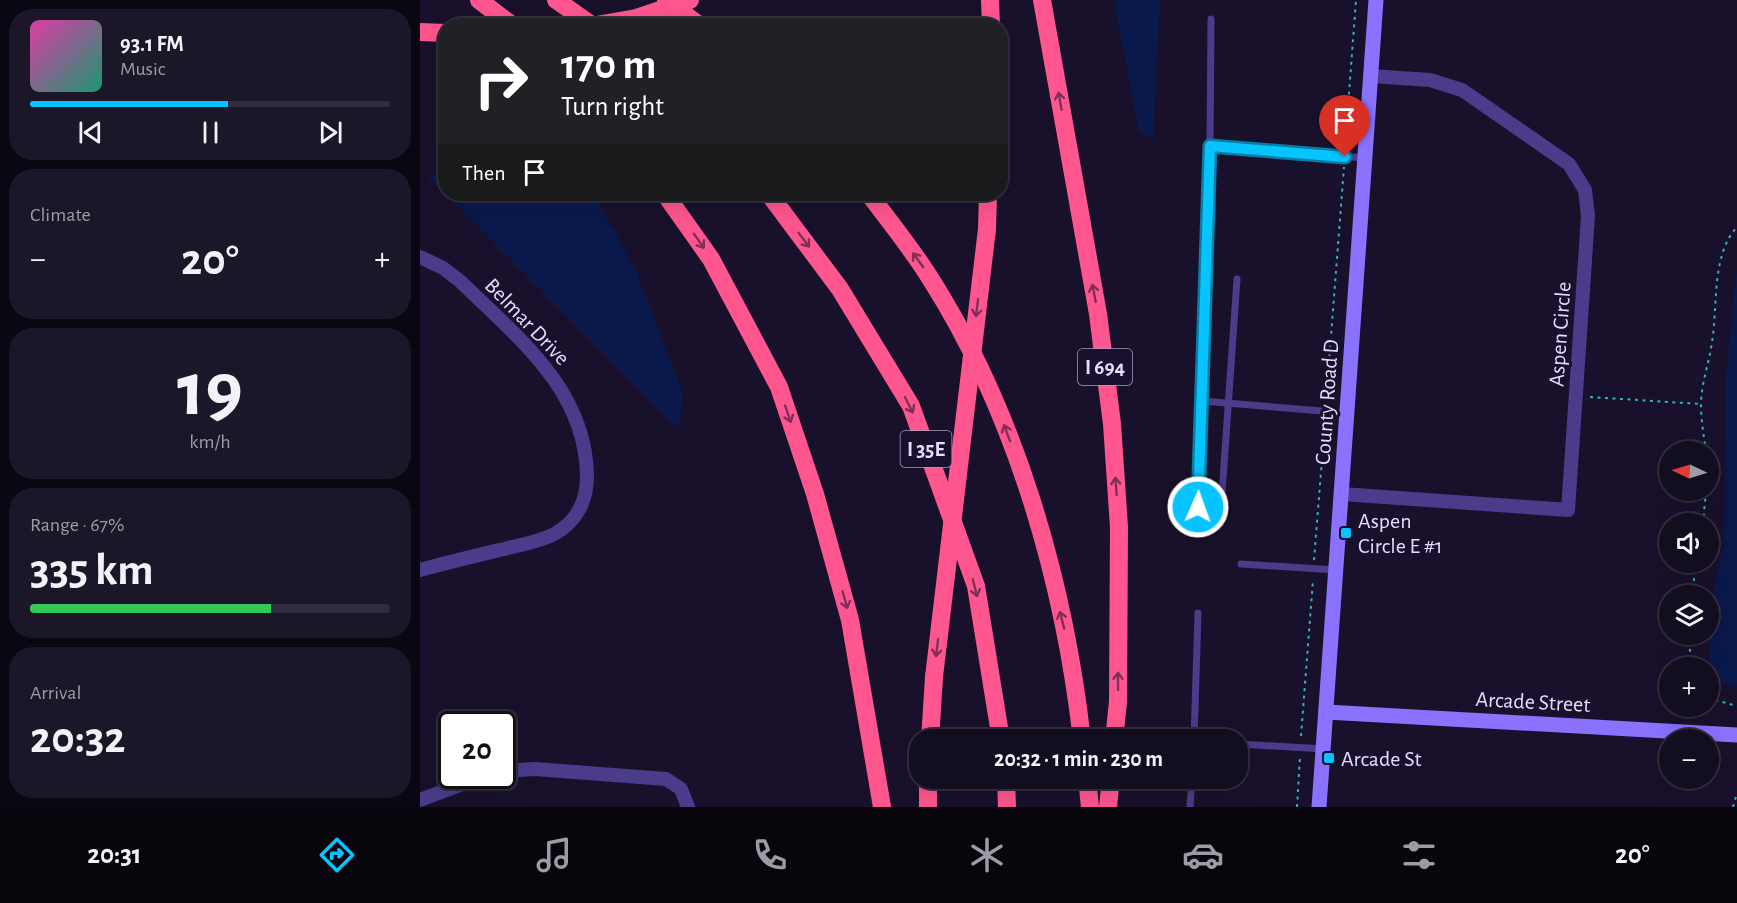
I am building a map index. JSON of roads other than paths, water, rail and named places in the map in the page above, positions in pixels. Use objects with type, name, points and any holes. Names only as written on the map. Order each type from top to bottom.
[{"type":"highway","points":[[479,0],[503,18]]},
{"type":"highway","points":[[556,0],[581,18]]},
{"type":"highway","points":[[666,0],[690,18]]},
{"type":"highway","points":[[636,18],[690,0]]},
{"type":"highway","points":[[990,0],[991,18]]},
{"type":"highway","name":"I 694","points":[[1042,0],[1098,314],[1112,424],[1119,527],[1118,702],[1115,729]]},
{"type":"highway","points":[[420,32],[438,33]]},
{"type":"highway","points":[[670,201],[711,259],[778,387],[815,494],[850,620],[882,807]]},
{"type":"highway","name":"I 35E","points":[[774,201],[840,289],[910,406],[976,586],[999,729]]},
{"type":"highway","points":[[874,201],[930,278],[992,393],[1029,492],[1073,664],[1081,729]]},
{"type":"highway","points":[[931,729],[933,677],[987,229],[987,201]]},
{"type":"highway","points":[[928,789],[928,807]]},
{"type":"highway","points":[[1006,789],[1007,807]]},
{"type":"highway","points":[[1088,789],[1090,807]]},
{"type":"highway","points":[[1108,807],[1110,789]]},
{"type":"street","name":"County Road D","points":[[1319,807],[1377,0]]},
{"type":"street","name":"Aspen Circle","points":[[1342,494],[1568,510],[1576,397],[1588,216],[1585,190],[1579,176],[1558,153],[1462,90],[1430,80],[1371,76]]},
{"type":"street","name":"Belmar Drive","points":[[420,257],[443,268],[460,281],[554,376],[576,417],[587,462],[587,485],[582,505],[566,527],[554,535],[420,570]]},
{"type":"street","name":"Arcade Street","points":[[1326,712],[1737,735]]},
{"type":"street","points":[[516,770],[535,769],[666,779],[681,789],[688,807]]},
{"type":"street","points":[[420,800],[449,789]]},
{"type":"lane","points":[[1211,19],[1210,146],[1198,507],[1221,508],[1237,279]]},
{"type":"lane","points":[[1210,146],[1365,158]]},
{"type":"lane","points":[[1202,401],[1347,413]]},
{"type":"lane","points":[[1241,564],[1336,570]]},
{"type":"lane","points":[[1194,729],[1198,613]]},
{"type":"lane","points":[[1248,745],[1324,749]]},
{"type":"lane","points":[[1190,807],[1191,789]]},
{"type":"water","points":[[1114,0],[1160,0],[1153,139],[1139,132]]},
{"type":"water","points":[[438,175],[438,187],[427,176]]},
{"type":"water","points":[[452,201],[599,201],[637,273],[683,393],[679,429]]},
{"type":"water","points":[[1737,268],[1737,687],[1719,682],[1719,657],[1710,657],[1710,645],[1719,645],[1719,585],[1714,585],[1717,573],[1719,573],[1724,541],[1726,374]]},
{"type":"place","name":"Aspen Circle E #1","points":[[1346,533]]},
{"type":"place","name":"Arcade St","points":[[1329,758]]}]
